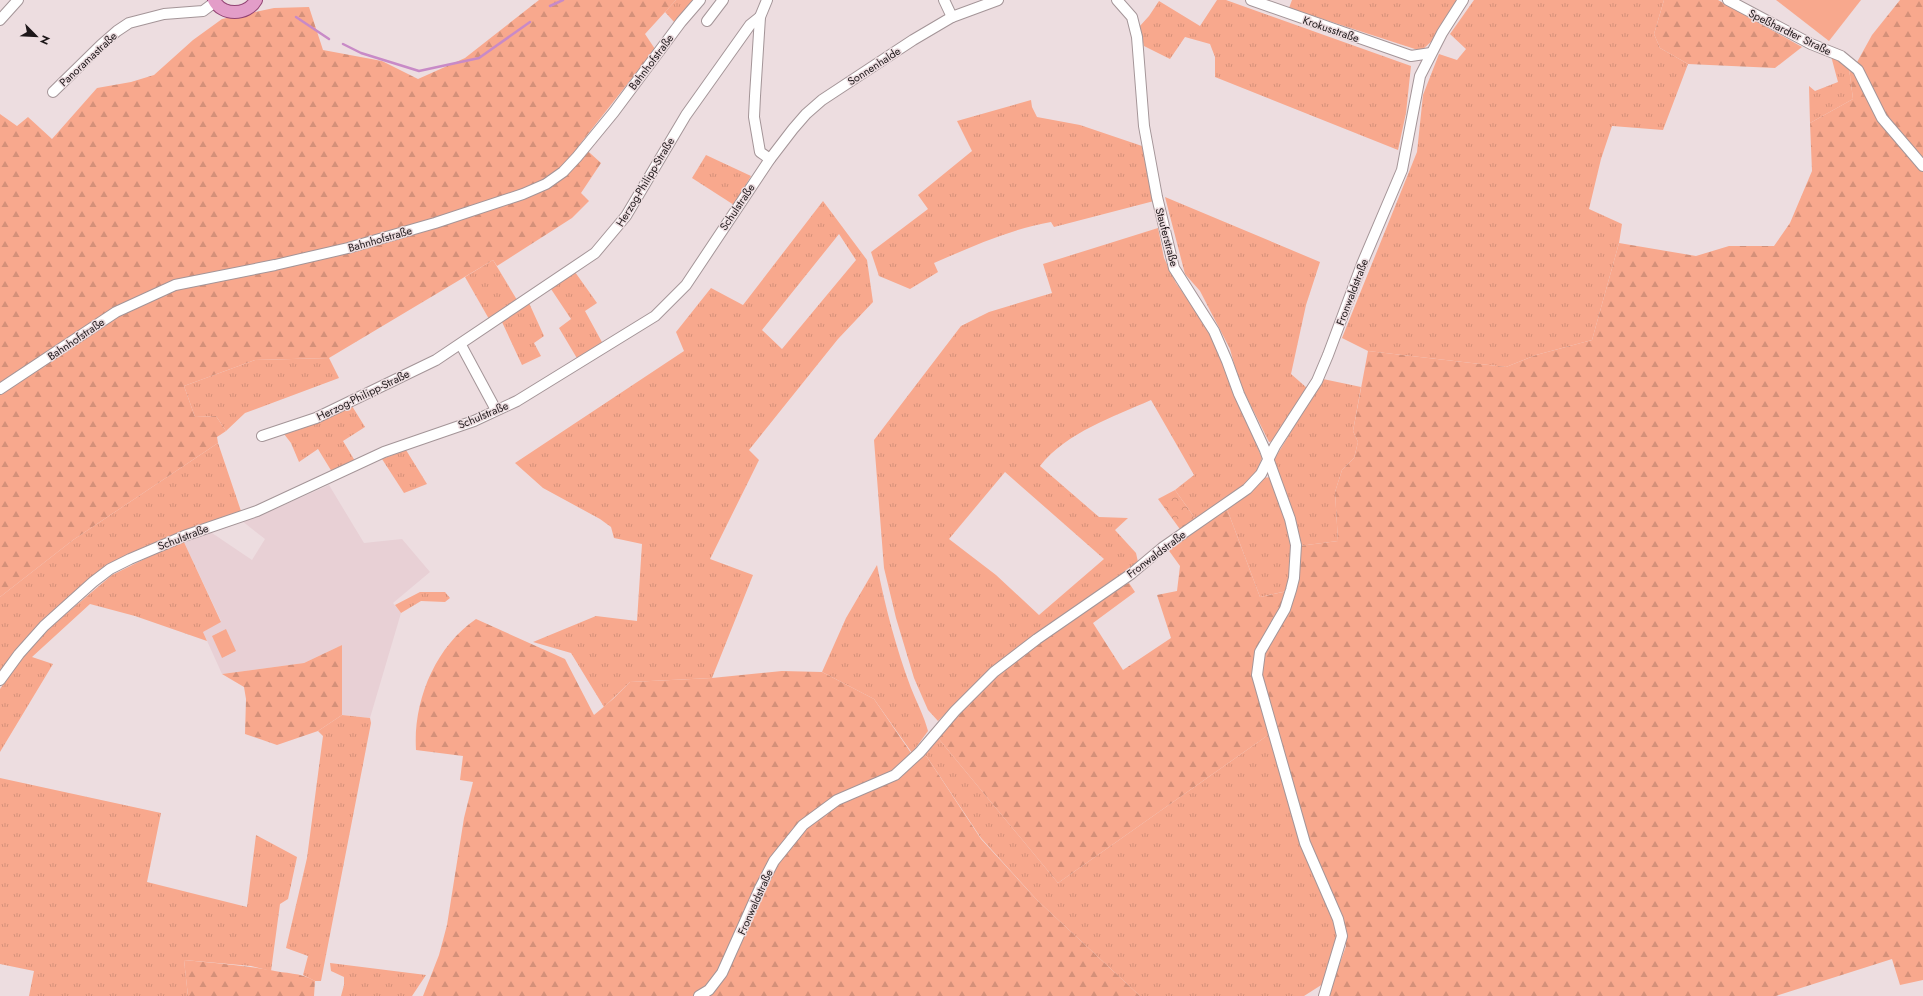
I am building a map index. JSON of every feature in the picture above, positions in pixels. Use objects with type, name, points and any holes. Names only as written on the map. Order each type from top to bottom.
[{"type":"main road","points":[[215,1],[227,11],[238,13],[249,7],[256,0]]},
{"type":"street","points":[[0,20],[18,0]]},
{"type":"street","name":"Bahnhofstraße","points":[[0,390],[116,312],[175,285],[275,265],[348,248],[479,209],[523,194],[546,184],[562,172],[577,157],[614,112],[700,0]]},
{"type":"street","points":[[707,21],[723,0]]},
{"type":"street","points":[[767,0],[760,17],[754,117],[760,152],[770,159]]},
{"type":"street","points":[[944,0],[952,17]]},
{"type":"street","name":"Sonnenhalde","points":[[770,159],[793,129],[822,100],[913,40],[952,17],[998,0]]},
{"type":"street","name":"Stauferstraße","points":[[1117,0],[1132,17],[1137,37],[1144,126],[1157,197],[1174,268],[1214,331],[1268,460],[1290,519],[1296,545],[1294,578],[1285,609],[1260,652],[1257,675],[1305,843],[1338,919],[1342,936],[1324,996]]},
{"type":"street","name":"Krokusstraße","points":[[1251,0],[1411,56],[1430,53]]},
{"type":"street","name":"Fronwaldstraße","points":[[699,996],[709,990],[722,974],[760,888],[774,861],[803,825],[837,800],[895,775],[920,752],[955,710],[994,672],[1037,638],[1132,574],[1162,548],[1247,489],[1261,474],[1320,375],[1362,264],[1402,170],[1420,76],[1430,53],[1463,0]]},
{"type":"street","name":"Speßhardter Straße","points":[[1728,0],[1811,44],[1840,56],[1852,64],[1858,70],[1882,118],[1923,166]]},
{"type":"street","name":"Panoramastraße","points":[[54,92],[101,45],[129,23],[164,14],[203,11],[215,1]]},
{"type":"street","name":"Herzog-Philipp-Straße","points":[[262,436],[323,415],[436,360],[461,345],[491,322],[595,252],[626,216],[686,115],[750,25],[760,17]]},
{"type":"street","points":[[1411,56],[1420,76]]},
{"type":"street","name":"Schulstraße","points":[[0,680],[19,654],[44,626],[93,582],[110,569],[184,536],[257,511],[384,452],[474,421],[517,401],[655,316],[686,285],[770,159]]},
{"type":"street","points":[[461,345],[496,410]]},
{"type":"shaded area","points":[[329,485],[364,543],[402,539],[430,572],[393,603],[401,613],[370,718],[342,715],[342,645],[304,663],[222,674],[203,632],[221,621],[183,540],[209,531],[252,560],[265,539],[242,521],[268,512]]},
{"type":"green space","points":[[539,0],[676,0],[645,34],[655,49],[580,144],[601,163],[581,193],[589,201],[572,218],[497,266],[493,260],[329,358],[255,360],[184,386],[195,417],[216,416],[226,431],[217,437],[218,443],[73,540],[0,597],[0,114],[17,126],[28,117],[52,139],[97,88],[131,82],[154,75],[193,40],[222,19],[274,8],[309,7],[323,50],[382,61],[418,79],[465,58]]},
{"type":"green space","points":[[676,0],[696,0],[675,23],[665,12]]},
{"type":"green space","points":[[1217,0],[1226,0],[1411,66],[1406,113],[1398,150],[1215,77],[1215,57],[1210,44],[1185,37],[1170,59],[1144,46],[1139,27],[1149,16],[1159,1],[1200,26]]},
{"type":"green space","points":[[1292,0],[1458,0],[1434,39],[1421,51],[1289,8]]},
{"type":"green space","points":[[1474,0],[1664,0],[1654,34],[1660,48],[1688,64],[1663,130],[1612,126],[1601,159],[1589,209],[1622,224],[1619,243],[1592,340],[1536,355],[1506,367],[1368,351],[1342,338],[1417,152],[1423,95],[1439,54],[1457,60],[1466,49],[1450,34]]},
{"type":"green space","points":[[1664,0],[1718,0],[1802,47],[1775,68],[1688,64],[1660,48],[1654,34]]},
{"type":"green space","points":[[1776,0],[1861,0],[1829,41]]},
{"type":"green space","points":[[1900,0],[1923,0],[1923,980],[1900,985],[1892,959],[1776,996],[1328,996],[1346,946],[1343,917],[1309,841],[1271,733],[1058,883],[938,738],[943,729],[998,674],[1076,616],[1129,583],[1135,592],[1093,623],[1123,670],[1171,638],[1157,595],[1177,591],[1180,566],[1167,548],[1227,509],[1260,597],[1288,591],[1299,546],[1338,541],[1335,492],[1342,470],[1354,458],[1358,442],[1353,431],[1368,351],[1506,367],[1536,355],[1592,340],[1619,243],[1696,256],[1729,246],[1774,246],[1790,223],[1812,171],[1810,123],[1853,99],[1849,68],[1856,64],[1872,35]]},
{"type":"green space","points":[[1831,56],[1849,68],[1853,99],[1810,123],[1809,86],[1815,91],[1838,82]]},
{"type":"green space","points":[[1031,100],[1032,107],[1037,117],[1080,125],[1142,146],[1154,201],[1054,227],[1051,222],[1036,225],[991,239],[934,263],[938,272],[910,289],[879,276],[871,252],[928,209],[918,195],[972,151],[957,121]]},
{"type":"green space","points":[[706,155],[751,176],[734,205],[692,178]]},
{"type":"green space","points":[[1165,197],[1320,262],[1306,305],[1291,374],[1307,388],[1273,441],[1269,442],[1239,382],[1230,349],[1200,291],[1185,274]]},
{"type":"green space","points":[[823,201],[867,260],[873,302],[838,339],[749,450],[759,460],[710,559],[753,575],[712,678],[630,682],[604,707],[571,653],[533,642],[596,616],[637,621],[642,544],[614,538],[611,527],[600,519],[543,488],[515,463],[684,351],[676,332],[711,288],[743,305]],"holes":[[[839,234],[856,260],[782,349],[762,330]]]},
{"type":"green space","points":[[1158,228],[1164,258],[1176,283],[1208,328],[1262,458],[1256,473],[1224,503],[1197,521],[1175,490],[1194,475],[1151,400],[1106,419],[1063,444],[1040,466],[1099,517],[1128,518],[1115,530],[1136,553],[1138,562],[991,669],[938,721],[928,710],[914,678],[896,618],[884,568],[874,440],[961,326],[989,312],[1052,293],[1043,264]],"holes":[[[1005,472],[1104,559],[1039,615],[996,575],[949,539]]]},
{"type":"green space","points":[[493,260],[517,300],[489,319],[465,277]]},
{"type":"green space","points":[[575,272],[597,303],[585,311],[603,344],[578,360],[559,328],[571,319],[551,289]]},
{"type":"green space","points":[[529,303],[544,336],[534,343],[541,356],[522,365],[502,322]]},
{"type":"green space","points":[[329,358],[339,378],[245,413],[226,431],[216,416],[195,417],[184,386],[255,360]]},
{"type":"green space","points":[[1323,379],[1361,387],[1353,431],[1358,442],[1354,458],[1342,470],[1335,492],[1338,541],[1299,546],[1274,468],[1275,458]]},
{"type":"green space","points":[[352,406],[365,427],[343,441],[355,461],[332,472],[318,449],[299,462],[291,443],[284,434],[327,419]]},
{"type":"green space","points":[[218,443],[242,514],[105,569],[0,674],[0,597],[73,540]]},
{"type":"green space","points":[[406,450],[427,484],[404,493],[382,459]]},
{"type":"green space","points":[[1271,477],[1279,497],[1294,547],[1287,591],[1260,597],[1227,509],[1251,491],[1262,478]]},
{"type":"green space","points":[[1175,490],[1197,521],[1182,532],[1158,499]]},
{"type":"green space","points":[[183,540],[221,622],[203,632],[207,641],[135,616],[90,604],[32,657],[53,664],[0,752],[0,689],[23,655],[41,635],[112,575]]},
{"type":"green space","points":[[877,565],[887,611],[896,642],[911,688],[928,731],[912,753],[874,699],[822,672],[846,618]]},
{"type":"green space","points":[[420,592],[445,592],[450,598],[445,602],[421,601],[401,613],[395,605]]},
{"type":"green space","points":[[476,619],[565,659],[594,715],[630,682],[712,678],[782,671],[822,672],[874,699],[911,753],[925,754],[981,839],[1037,900],[1140,996],[423,996],[439,955],[447,925],[464,818],[473,782],[460,780],[463,756],[416,750],[418,713],[423,694],[438,660],[449,644]]},
{"type":"green space","points":[[226,629],[236,651],[222,658],[212,636]]},
{"type":"green space","points":[[342,645],[342,715],[318,731],[277,745],[245,734],[246,699],[244,687],[222,674],[304,663]]},
{"type":"green space","points":[[342,715],[370,718],[371,723],[321,981],[315,981],[303,975],[308,956],[286,948],[307,858],[323,736],[318,731]]},
{"type":"green space","points":[[1271,733],[1339,933],[1326,982],[1304,996],[1140,996],[1037,900],[981,838],[925,754],[938,738],[1058,883]]},
{"type":"green space","points":[[0,778],[161,813],[147,882],[247,907],[256,835],[297,857],[288,899],[280,904],[271,971],[251,966],[184,960],[188,996],[29,996],[34,971],[0,964]]},
{"type":"green space","points":[[184,960],[248,967],[304,976],[315,981],[314,996],[188,996]]},
{"type":"green space","points":[[330,963],[426,975],[412,996],[341,996],[344,985],[344,977],[331,971]]},
{"type":"waterway","points":[[550,6],[563,0]]},
{"type":"waterway","points":[[296,17],[329,39]]},
{"type":"waterway","points":[[343,44],[361,53],[419,71],[479,58],[530,22]]}]
